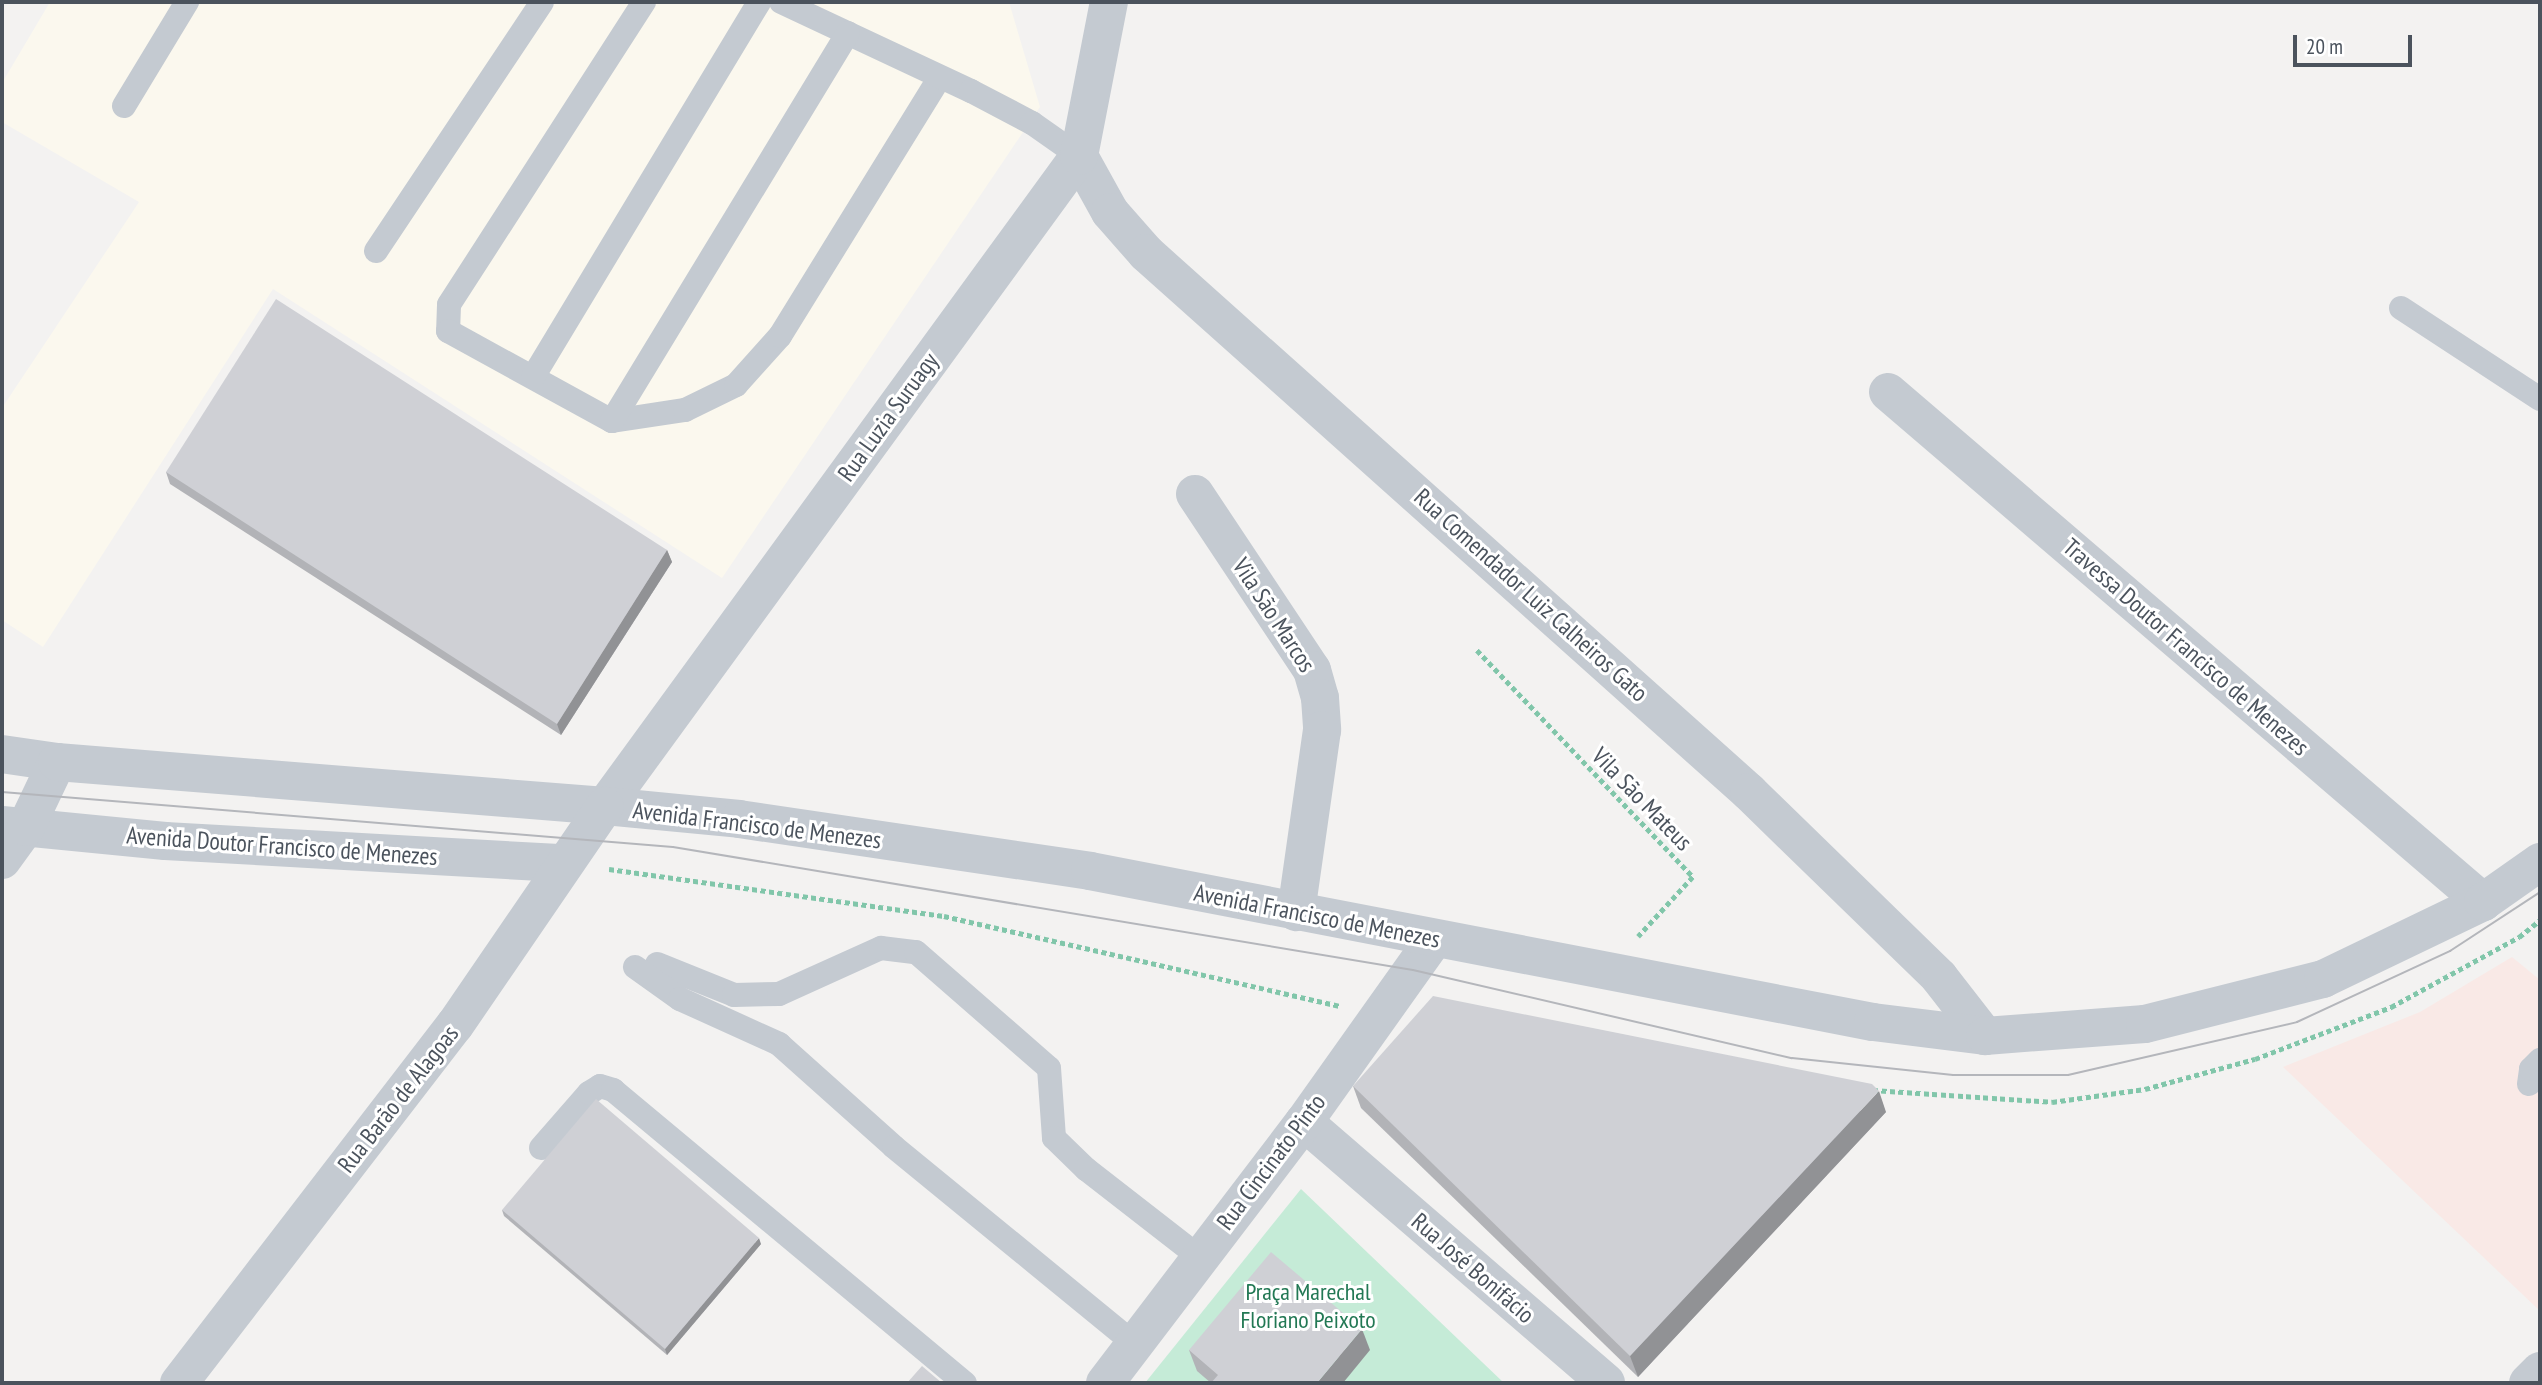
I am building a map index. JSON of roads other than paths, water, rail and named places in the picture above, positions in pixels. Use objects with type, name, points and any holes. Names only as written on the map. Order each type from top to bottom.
[{"type":"street","name":"Rua Luzia Suruagy","points":[[604,806],[1079,156],[1109,2]]},
{"type":"street","name":"Rua Comendador Luiz Calheiros Gato","points":[[1079,156],[1110,212],[1146,253],[1749,792],[1939,976],[1985,1036]]},
{"type":"street","name":"Travessa Doutor Francisco de Menezes","points":[[1888,392],[2483,902]]},
{"type":"street","name":"Vila São Marcos","points":[[1195,494],[1312,670],[1320,698],[1322,730],[1296,912]]},
{"type":"street","name":"Avenida Francisco de Menezes","points":[[2,754],[57,762],[739,819],[1090,871],[1605,973],[1873,1022],[1985,1036],[2145,1024],[2323,979],[2483,902],[2540,862]]},
{"type":"street","points":[[2,860],[14,826],[57,762]]},
{"type":"street","name":"Rua Barão de Alagoas","points":[[179,1383],[455,1025],[604,806]]},
{"type":"street","name":"Avenida Doutor Francisco de Menezes","points":[[14,826],[165,841],[563,863]]},
{"type":"street","name":"Rua Cincinato Pinto","points":[[1105,1383],[1199,1256],[1294,1136],[1434,939]]},
{"type":"street","name":"Rua José Bonifácio","points":[[1294,1136],[1339,1152],[1606,1383]]},
{"type":"street","points":[[2528,1383],[2540,1371]]},
{"type":"lane","points":[[124,106],[187,2]]},
{"type":"lane","points":[[376,251],[542,2]]},
{"type":"lane","points":[[644,2],[449,305],[449,331],[612,421],[685,410],[736,385],[780,336],[940,77]]},
{"type":"lane","points":[[533,377],[759,2]]},
{"type":"lane","points":[[781,2],[1032,123],[1079,156]]},
{"type":"lane","points":[[612,421],[848,33]]},
{"type":"lane","points":[[2401,308],[2540,399]]},
{"type":"lane","points":[[1135,1343],[894,1147],[779,1044],[680,999],[646,965],[734,995],[779,994],[881,947],[916,952],[1049,1068],[1054,1138],[1086,1169],[1199,1256]]},
{"type":"lane","points":[[2529,1084],[2531,1069],[2540,1060]]},
{"type":"lane","points":[[541,1148],[589,1093],[600,1086],[613,1090],[965,1383]]},
{"type":"tram line","points":[[2,792],[673,847],[1413,970],[1792,1058],[1953,1075],[2068,1075],[2297,1022],[2450,951],[2540,892]]},
{"type":"park label","name":"Praça Marechal Floriano Peixoto","points":[[1308,1306]]}]
